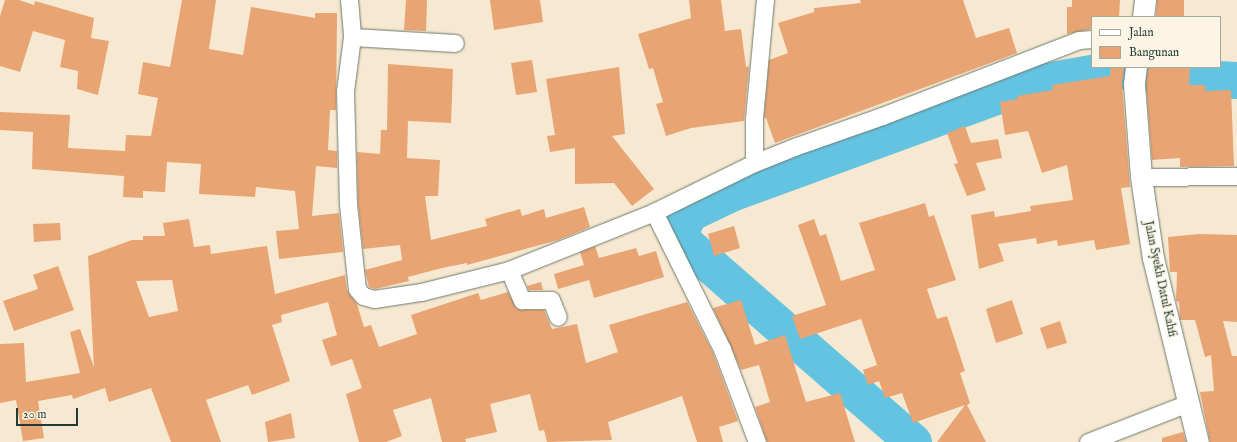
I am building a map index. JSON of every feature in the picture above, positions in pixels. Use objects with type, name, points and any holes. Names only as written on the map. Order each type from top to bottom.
[{"type":"street","points":[[349,0],[352,37],[346,91],[348,204],[359,294],[374,300],[509,270],[654,212],[754,163],[1079,40],[1091,39]]},
{"type":"street","points":[[754,163],[754,118],[765,0]]},
{"type":"street","points":[[1143,16],[1145,0]]},
{"type":"street","points":[[352,37],[455,43]]},
{"type":"street","name":"Jalan Syekh Datul Kahfi","points":[[1135,76],[1141,177],[1153,258],[1198,442]]},
{"type":"street","points":[[1141,177],[1237,176]]},
{"type":"street","points":[[654,212],[722,349],[757,442]]},
{"type":"street","points":[[509,270],[522,300],[551,300],[558,317]]},
{"type":"street","points":[[1088,442],[1188,402]]},
{"type":"building","points":[[5,0],[19,0],[34,5],[35,1],[94,18],[91,38],[109,41],[98,95],[77,89],[78,71],[60,67],[65,40],[33,31],[20,72],[0,66],[0,16]]},
{"type":"building","points":[[182,0],[216,0],[209,49],[243,55],[251,7],[315,18],[315,13],[337,13],[336,110],[330,110],[328,150],[337,151],[337,168],[316,166],[312,216],[339,213],[343,252],[279,259],[276,231],[299,229],[295,191],[256,187],[255,197],[199,194],[201,164],[167,162],[165,192],[143,191],[143,198],[123,197],[124,176],[32,169],[33,132],[0,130],[0,112],[70,115],[68,148],[125,151],[126,135],[151,136],[158,98],[138,94],[143,62],[170,67]]},
{"type":"building","points":[[406,0],[427,0],[426,31],[404,30]]},
{"type":"building","points":[[490,0],[540,0],[543,22],[494,30]]},
{"type":"building","points":[[689,0],[721,0],[725,31],[741,29],[746,67],[749,66],[744,121],[691,128],[666,136],[656,104],[663,102],[653,68],[649,69],[638,34],[691,18]]},
{"type":"building","points":[[860,0],[963,0],[976,38],[1009,28],[1017,53],[775,143],[766,118],[764,118],[769,60],[788,53],[778,23],[814,12],[814,8],[861,3]]},
{"type":"building","points":[[1072,0],[1120,0],[1119,16],[1091,16],[1091,29],[1067,34],[1067,7],[1072,7]]},
{"type":"building","points":[[1157,0],[1184,0],[1184,16],[1156,16]]},
{"type":"building","points":[[532,60],[537,92],[516,95],[511,63]]},
{"type":"building","points":[[388,64],[453,69],[451,123],[408,121],[407,158],[440,160],[438,196],[425,196],[431,240],[487,226],[485,219],[520,209],[522,216],[544,209],[546,218],[584,207],[590,227],[558,240],[467,265],[467,263],[442,268],[408,277],[409,281],[375,289],[369,287],[365,270],[402,260],[400,245],[363,249],[358,203],[357,152],[380,154],[381,130],[387,130]]},
{"type":"building","points":[[619,67],[625,134],[612,136],[654,189],[632,206],[614,183],[575,184],[575,148],[550,152],[547,136],[555,135],[546,79]]},
{"type":"building","points":[[1111,68],[1124,68],[1122,85],[1130,187],[1121,188],[1130,244],[1096,250],[1094,240],[1058,246],[1057,240],[1037,244],[1036,238],[998,244],[1004,261],[979,269],[971,215],[994,211],[995,217],[1031,211],[1030,206],[1073,200],[1067,165],[1042,173],[1028,131],[1005,135],[1000,102],[1018,99],[1017,96],[1053,90],[1052,85],[1110,76]]},
{"type":"building","points":[[1148,68],[1190,68],[1189,85],[1205,85],[1205,91],[1231,90],[1234,166],[1180,167],[1180,158],[1152,160],[1146,84]]},
{"type":"building","points":[[965,126],[971,143],[998,139],[1002,158],[976,163],[986,190],[967,196],[954,164],[958,163],[947,133]]},
{"type":"building","points":[[925,203],[929,217],[934,215],[956,280],[927,289],[937,319],[947,316],[965,371],[960,373],[970,403],[967,405],[986,442],[937,442],[965,405],[913,423],[902,393],[885,398],[879,381],[868,385],[863,370],[877,365],[861,319],[800,339],[792,316],[826,305],[798,225],[814,219],[820,236],[826,234],[841,281],[875,270],[859,223]]},
{"type":"building","points":[[189,219],[194,247],[210,245],[211,254],[267,246],[275,294],[345,275],[347,290],[357,304],[364,327],[371,325],[379,347],[417,334],[411,315],[478,293],[481,300],[508,292],[517,309],[544,310],[552,329],[577,324],[586,363],[618,352],[609,325],[687,302],[713,353],[738,421],[719,427],[723,442],[697,442],[682,396],[608,422],[612,440],[547,442],[544,430],[539,431],[530,394],[490,404],[497,432],[465,439],[466,442],[442,442],[431,398],[393,410],[402,436],[386,442],[359,442],[346,394],[362,388],[352,359],[331,366],[322,340],[337,335],[328,302],[281,315],[282,322],[272,325],[290,381],[252,395],[248,385],[206,400],[221,442],[171,442],[151,388],[109,402],[105,388],[73,399],[72,395],[38,401],[44,438],[23,441],[16,400],[0,403],[0,344],[24,343],[26,382],[80,373],[70,332],[80,329],[94,367],[88,256],[132,240],[143,240],[143,236],[165,236],[163,223]],"holes":[[[172,280],[178,311],[149,317],[136,281]]]},
{"type":"building","points":[[60,223],[61,240],[34,242],[33,224]]},
{"type":"building","points":[[734,226],[740,248],[714,256],[708,234]]},
{"type":"building","points":[[1199,234],[1237,235],[1237,322],[1223,321],[1232,356],[1237,356],[1237,442],[1210,442],[1200,392],[1214,391],[1211,355],[1205,357],[1195,320],[1180,320],[1179,302],[1176,301],[1177,272],[1170,272],[1168,237]]},
{"type":"building","points":[[595,246],[599,258],[636,248],[639,256],[656,251],[664,277],[594,298],[589,280],[558,289],[554,274],[584,265],[580,252]]},
{"type":"building","points":[[58,266],[74,310],[14,331],[3,301],[38,289],[33,275]]},
{"type":"building","points":[[541,282],[543,290],[529,290],[527,286]]},
{"type":"building","points":[[741,300],[755,345],[785,335],[806,402],[840,393],[855,442],[767,442],[755,407],[770,402],[759,365],[741,370],[713,308]]},
{"type":"building","points":[[1012,300],[1023,334],[996,343],[986,309]]},
{"type":"building","points":[[1060,321],[1067,343],[1047,349],[1040,328]]},
{"type":"building","points":[[291,413],[295,438],[268,442],[265,422]]},
{"type":"building","points":[[1183,432],[1186,442],[1162,442],[1162,438]]},
{"type":"waterway","points":[[913,442],[677,236],[689,213],[731,193],[1029,84],[1112,69],[1179,77],[1237,80]]}]
